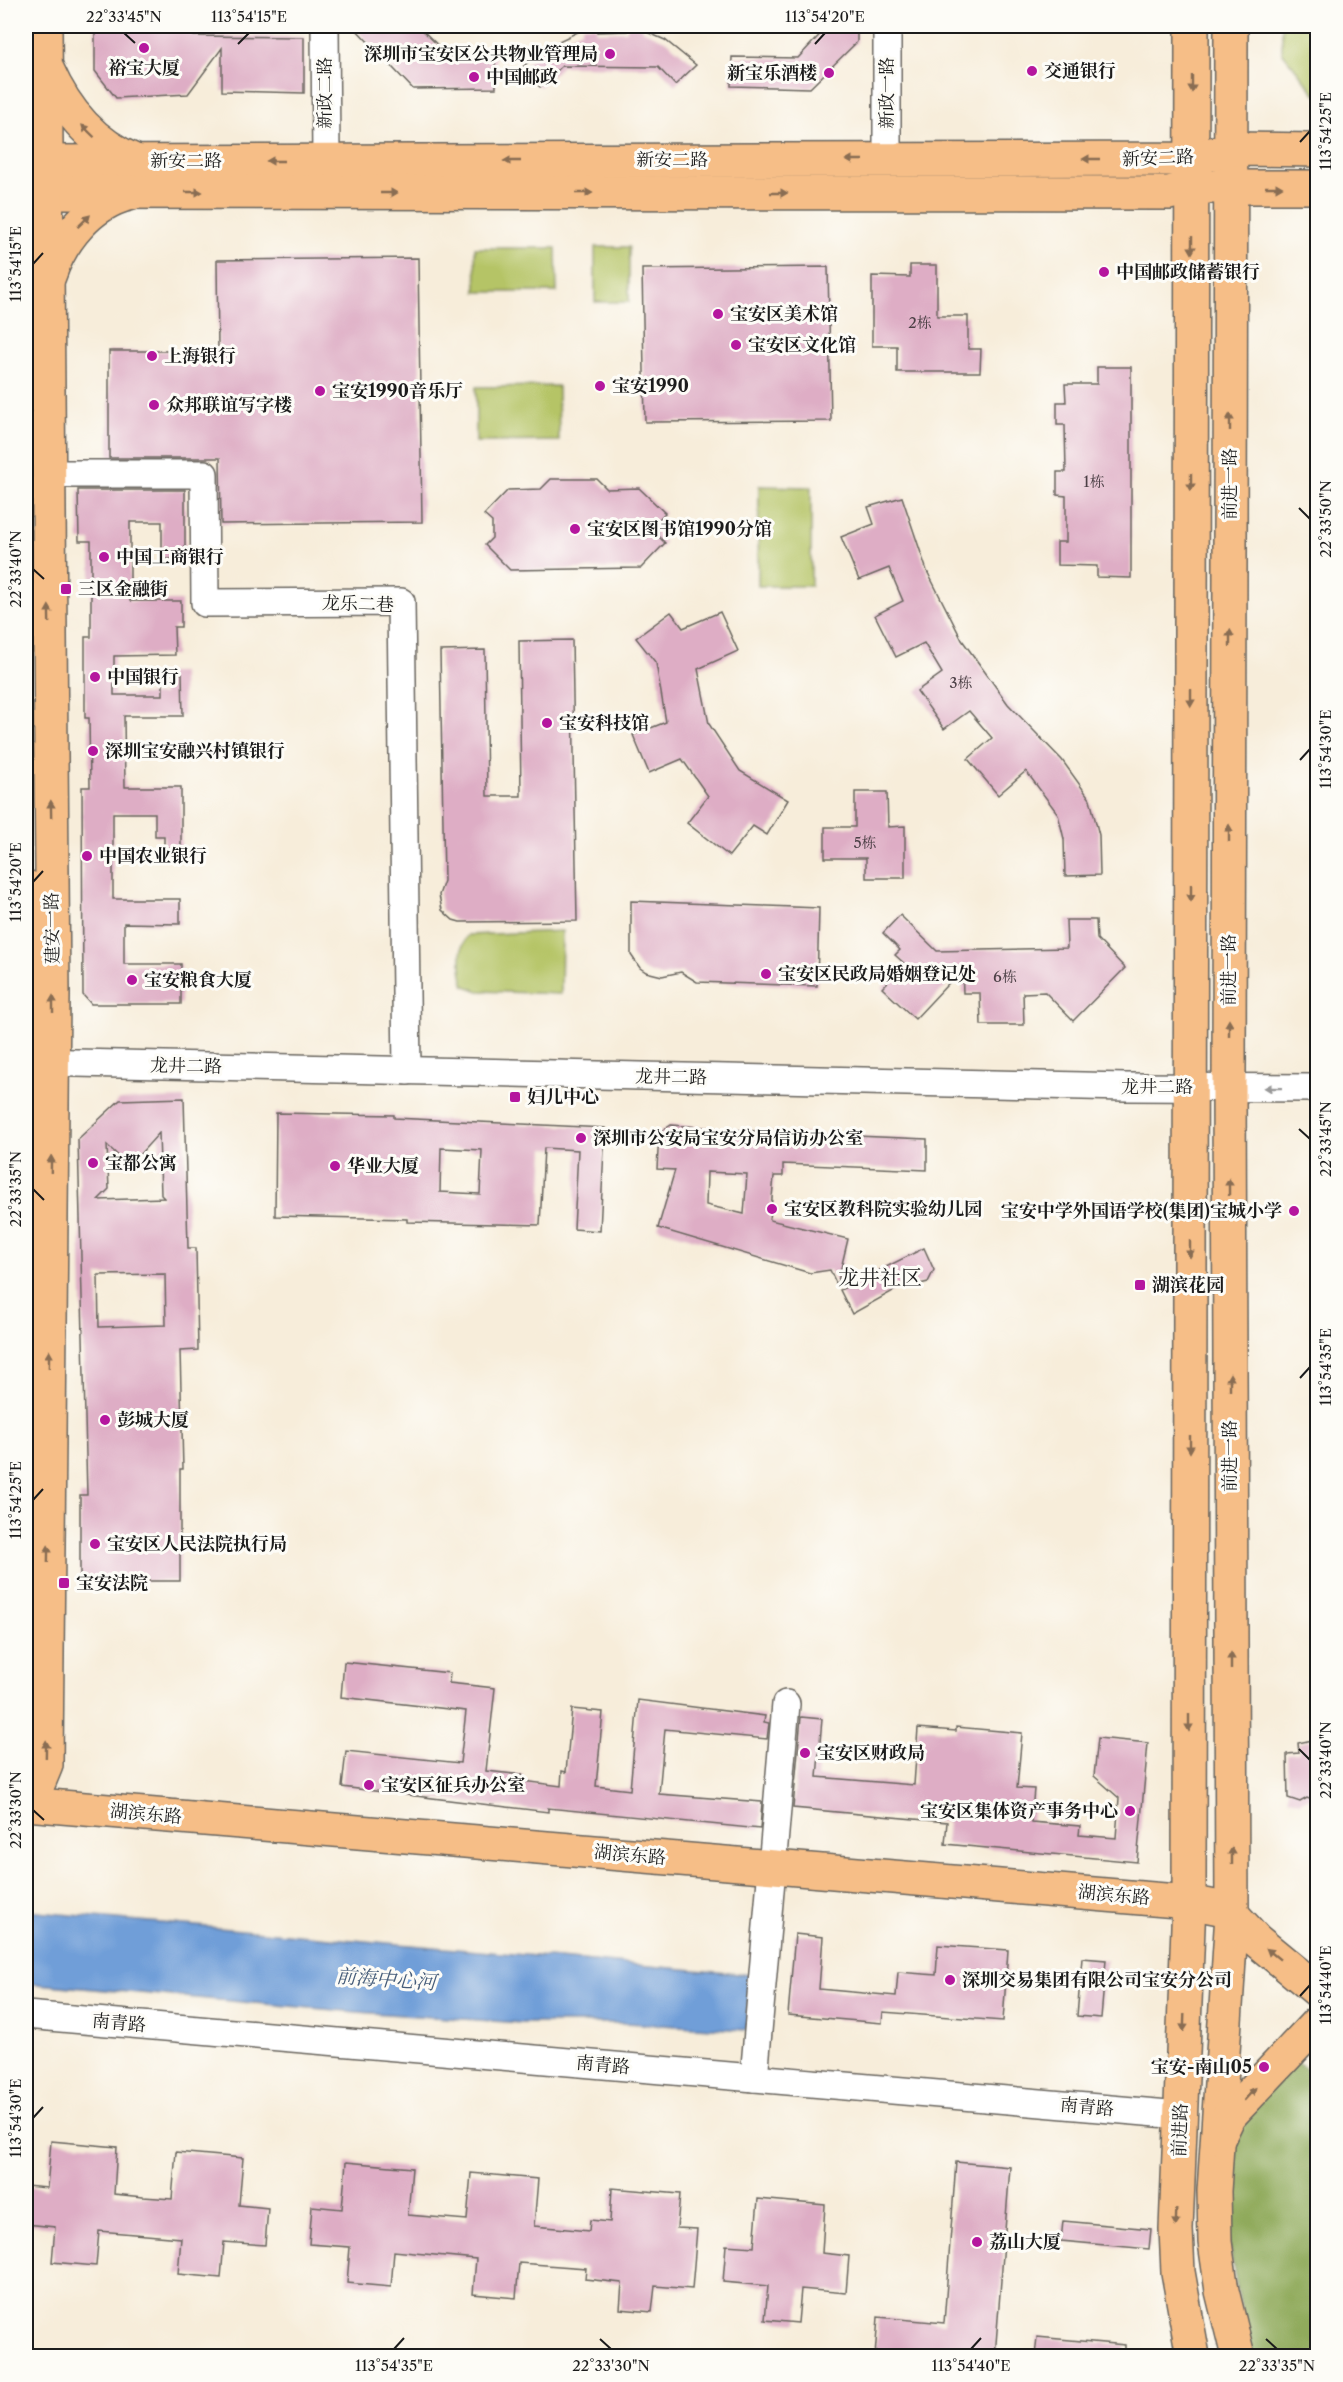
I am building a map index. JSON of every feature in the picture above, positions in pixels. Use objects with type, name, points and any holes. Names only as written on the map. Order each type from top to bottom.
[{"type":"main road","name":"建安一路","points":[[27,1796],[46,1765],[36,1062],[26,615],[32,288],[31,75],[45,26]]},
{"type":"main road","points":[[1189,1902],[1192,26]]},
{"type":"main road","name":"前进一路","points":[[1231,26],[1229,1087],[1232,1914]]},
{"type":"main road","points":[[31,75],[65,104],[81,124],[109,148],[136,177],[72,232],[55,259],[32,288]]},
{"type":"main road","name":"新安二路","points":[[32,177],[1169,194],[1192,173],[1231,148],[1317,150]]},
{"type":"main road","name":"新安二路","points":[[136,177],[326,161],[887,160],[1192,173],[1231,187],[1317,187]]},
{"type":"main road","name":"建安一路","points":[[26,1383],[36,1062],[48,474],[32,288]]},
{"type":"main road","name":"湖滨东路","points":[[27,1796],[772,1867],[1189,1902],[1220,1908],[1232,1914]]},
{"type":"main road","name":"前进路","points":[[1189,1902],[1176,2229],[1181,2290],[1193,2356]]},
{"type":"main road","points":[[1232,1914],[1256,1940],[1317,1991]]},
{"type":"main road","name":"前进路","points":[[1232,1914],[1214,2191],[1215,2242],[1221,2285],[1236,2351]]},
{"type":"main road","points":[[1218,2141],[1229,2116],[1317,2022]]},
{"type":"main road","points":[[1181,2290],[1188,2301],[1201,2305],[1213,2301],[1221,2285]]},
{"type":"main road","points":[[1193,2356],[1195,2341],[1211,2330],[1224,2332],[1236,2351]]},
{"type":"street","name":"新政二路","points":[[325,26],[326,161]]},
{"type":"street","name":"新政一路","points":[[887,26],[887,160]]},
{"type":"street","name":"龙乐二巷","points":[[48,474],[204,474],[205,603],[401,602],[408,1071]]},
{"type":"street","name":"龙井二路","points":[[36,1062],[1102,1087],[1317,1088]]},
{"type":"street","points":[[754,2078],[786,1704]]},
{"type":"street","name":"南青路","points":[[26,2015],[1180,2115]]},
{"type":"green space","points":[[1282,26],[1317,26],[1317,96],[1282,52]]},
{"type":"green space","points":[[595,247],[629,247],[629,302],[595,302]]},
{"type":"green space","points":[[475,248],[556,248],[557,292],[476,292]]},
{"type":"green space","points":[[558,386],[559,441],[476,442],[476,387]]},
{"type":"green space","points":[[759,486],[811,487],[811,586],[758,586]]},
{"type":"green space","points":[[562,931],[561,994],[479,991],[465,986],[461,959],[463,945],[468,935]]},
{"type":"green space","points":[[1294,2058],[1317,2079],[1317,2356],[1253,2356],[1246,2336],[1226,2230],[1233,2127]]},
{"type":"water","name":"前海中心河","points":[[26,1911],[750,1975],[746,2030],[626,2023],[522,2023],[357,2012],[26,1983]]},
{"type":"building","points":[[95,26],[194,26],[194,36],[304,37],[304,93],[222,91],[222,48],[188,94],[116,98],[95,71]]},
{"type":"building","points":[[353,26],[418,26],[449,56],[495,56],[496,88],[413,89]]},
{"type":"building","name":"深圳市宝安区公共物业管理局","points":[[582,26],[596,26],[597,32],[627,31],[627,26],[641,26],[642,30],[665,40],[696,65],[675,85],[658,67],[562,66],[540,87],[521,69],[540,50],[582,30]]},
{"type":"building","points":[[828,26],[857,26],[857,42],[810,88],[731,86],[732,57],[798,58]]},
{"type":"building","name":"宝安1990音乐厅","points":[[418,258],[422,522],[221,524],[220,458],[109,458],[109,351],[218,351],[217,260]]},
{"type":"building","points":[[910,265],[937,265],[937,316],[968,316],[968,349],[981,349],[980,372],[897,372],[897,346],[872,346],[872,276],[910,277]]},
{"type":"building","name":"宝安区文化馆","points":[[828,267],[831,421],[645,422],[642,269]]},
{"type":"building","points":[[1097,367],[1131,367],[1131,578],[1097,577],[1097,566],[1057,565],[1057,542],[1066,542],[1066,496],[1057,495],[1057,472],[1066,472],[1065,425],[1057,425],[1057,402],[1066,402],[1065,384],[1097,384]]},
{"type":"building","name":"宝安区图书馆1990分馆","points":[[551,479],[597,479],[607,489],[639,488],[665,513],[658,520],[658,536],[665,543],[641,568],[510,570],[485,545],[492,538],[492,522],[484,515],[508,490],[541,489]]},
{"type":"building","points":[[78,490],[185,490],[185,559],[162,559],[162,522],[130,522],[130,601],[181,601],[181,627],[174,627],[175,655],[114,656],[114,695],[163,695],[163,673],[182,673],[183,716],[124,716],[125,787],[181,787],[181,848],[164,848],[164,836],[155,836],[155,813],[113,813],[113,899],[180,899],[180,924],[124,923],[124,964],[181,964],[181,1004],[91,1004],[83,995],[82,787],[90,787],[89,718],[85,718],[85,637],[91,637],[91,541],[79,541]]},
{"type":"building","points":[[902,497],[927,571],[962,640],[1008,704],[1062,760],[1090,799],[1099,835],[1100,875],[1065,876],[1064,839],[1058,814],[1026,771],[998,795],[968,759],[992,738],[969,711],[944,729],[917,691],[942,673],[924,643],[896,657],[875,615],[903,601],[889,568],[859,580],[841,537],[874,524],[868,507]]},
{"type":"building","points":[[671,612],[683,628],[720,612],[738,651],[698,669],[709,724],[740,771],[788,800],[767,835],[753,826],[729,856],[687,823],[708,796],[682,759],[649,773],[633,735],[666,722],[656,663],[636,638]]},
{"type":"building","name":"宝安科技馆","points":[[572,640],[577,921],[460,922],[453,920],[442,910],[439,895],[444,881],[440,651],[485,650],[487,796],[521,796],[519,641]]},
{"type":"building","points":[[855,792],[887,792],[888,827],[905,826],[905,878],[866,878],[866,858],[825,858],[825,827],[855,827]]},
{"type":"building","points":[[631,901],[819,908],[817,986],[697,982],[681,972],[662,976],[646,972],[640,968],[631,955]]},
{"type":"building","points":[[900,915],[937,951],[1067,948],[1066,920],[1096,920],[1097,939],[1125,968],[1073,1021],[1045,992],[1023,993],[1024,1025],[981,1025],[980,993],[963,993],[962,969],[915,1019],[882,988],[905,964],[895,955],[900,950],[883,933]]},
{"type":"building","points":[[184,1098],[188,1248],[196,1248],[198,1350],[180,1351],[183,1469],[180,1469],[180,1581],[80,1581],[80,1495],[87,1495],[78,1139],[120,1100]],"holes":[[[159,1133],[161,1195],[164,1198],[98,1200],[109,1189],[107,1145],[129,1166]],[[165,1274],[166,1325],[99,1327],[98,1275]]]},
{"type":"building","points":[[276,1113],[394,1115],[394,1118],[605,1128],[600,1231],[574,1229],[578,1150],[544,1148],[540,1225],[275,1216]],"holes":[[[441,1148],[482,1150],[480,1194],[440,1192]]]},
{"type":"building","points":[[671,1125],[927,1139],[927,1170],[783,1164],[783,1176],[774,1176],[770,1220],[848,1239],[837,1285],[830,1270],[810,1273],[658,1228],[675,1170],[657,1169],[659,1133]],"holes":[[[707,1172],[747,1174],[744,1214],[706,1205]]]},
{"type":"building","points":[[924,1248],[934,1270],[928,1282],[920,1284],[909,1282],[852,1314],[840,1290]]},
{"type":"building","points":[[344,1662],[450,1673],[449,1683],[495,1688],[486,1771],[523,1775],[523,1781],[561,1786],[562,1771],[566,1772],[572,1709],[603,1712],[596,1786],[630,1790],[638,1700],[765,1716],[764,1722],[769,1723],[767,1739],[665,1729],[659,1794],[762,1802],[760,1829],[548,1808],[548,1812],[342,1787],[346,1751],[460,1763],[466,1711],[341,1697]]},
{"type":"building","points":[[801,1717],[822,1719],[817,1777],[914,1785],[918,1728],[956,1731],[956,1727],[1022,1733],[1017,1788],[1034,1789],[1031,1822],[1080,1826],[1079,1835],[1116,1838],[1119,1798],[1094,1776],[1098,1738],[1148,1743],[1137,1862],[945,1844],[947,1822],[793,1808]]},
{"type":"building","points":[[1317,1739],[1317,1802],[1307,1798],[1300,1802],[1288,1798],[1287,1754],[1299,1753],[1298,1743]]},
{"type":"building","points":[[795,1934],[823,1937],[819,1989],[896,1996],[898,1972],[936,1975],[938,1945],[1008,1950],[1003,2021],[883,2012],[882,2023],[788,2015]]},
{"type":"building","points":[[1082,1958],[1106,1960],[1101,2018],[1077,2016]]},
{"type":"building","points":[[51,2141],[117,2147],[114,2194],[143,2197],[172,2199],[176,2152],[243,2158],[239,2205],[268,2208],[265,2245],[224,2242],[221,2278],[178,2274],[181,2238],[99,2231],[96,2266],[52,2262],[55,2227],[26,2224],[26,2186],[47,2188]]},
{"type":"building","points":[[346,2162],[412,2168],[408,2215],[467,2220],[471,2173],[538,2179],[534,2226],[589,2231],[590,2220],[610,2222],[612,2188],[680,2194],[677,2228],[697,2229],[692,2289],[655,2286],[652,2312],[620,2309],[622,2283],[585,2279],[586,2268],[519,2263],[516,2298],[473,2294],[476,2259],[394,2251],[391,2287],[347,2283],[350,2247],[309,2244],[312,2206],[342,2209]]},
{"type":"building","name":"荔山大厦","points":[[956,2162],[1010,2167],[995,2356],[875,2356],[878,2317],[944,2323]]},
{"type":"building","points":[[758,2199],[825,2205],[822,2253],[849,2256],[846,2293],[801,2289],[798,2323],[765,2320],[768,2286],[723,2282],[726,2245],[754,2247]]},
{"type":"building","points":[[1063,2221],[1151,2229],[1149,2249],[1061,2241]]},
{"type":"building","points":[[1037,2337],[1125,2345],[1125,2356],[1035,2356]]},
{"type":"place","name":"裕宝大厦","points":[[144,48]]},
{"type":"place","name":"深圳市宝安区公共物业管理局","points":[[610,54]]},
{"type":"place","name":"交通银行","points":[[1032,71]]},
{"type":"place","name":"新宝乐酒楼","points":[[829,73]]},
{"type":"place","name":"中国邮政","points":[[474,77]]},
{"type":"place","name":"中国邮政储蓄银行","points":[[1104,272]]},
{"type":"place","name":"宝安区美术馆","points":[[718,314]]},
{"type":"place","name":"宝安区文化馆","points":[[736,345]]},
{"type":"place","name":"上海银行","points":[[152,356]]},
{"type":"place","name":"宝安1990","points":[[600,386]]},
{"type":"place","name":"宝安1990音乐厅","points":[[320,391]]},
{"type":"place","name":"众邦联谊写字楼","points":[[154,405]]},
{"type":"place","name":"宝安区图书馆1990分馆","points":[[575,529]]},
{"type":"place","name":"中国工商银行","points":[[104,557]]},
{"type":"place","name":"三区金融街","points":[[66,589]]},
{"type":"place","name":"中国银行","points":[[95,677]]},
{"type":"place","name":"宝安科技馆","points":[[547,723]]},
{"type":"place","name":"深圳宝安融兴村镇银行","points":[[93,751]]},
{"type":"place","name":"中国农业银行","points":[[87,856]]},
{"type":"place","name":"宝安区民政局婚姻登记处","points":[[766,974]]},
{"type":"place","name":"宝安粮食大厦","points":[[132,980]]},
{"type":"place","name":"妇儿中心","points":[[515,1097]]},
{"type":"place","name":"深圳市公安局宝安分局信访办公室","points":[[581,1138]]},
{"type":"place","name":"宝都公寓","points":[[93,1163]]},
{"type":"place","name":"华业大厦","points":[[335,1166]]},
{"type":"place","name":"宝安区教科院实验幼儿园","points":[[772,1209]]},
{"type":"place","name":"宝安中学外国语学校(集团)宝城小学","points":[[1294,1211]]},
{"type":"place","name":"湖滨花园","points":[[1140,1285]]},
{"type":"place","name":"彭城大厦","points":[[105,1420]]},
{"type":"place","name":"宝安区人民法院执行局","points":[[95,1544]]},
{"type":"place","name":"宝安法院","points":[[64,1583]]},
{"type":"place","name":"宝安区财政局","points":[[805,1753]]},
{"type":"place","name":"宝安区征兵办公室","points":[[369,1785]]},
{"type":"place","name":"宝安区集体资产事务中心","points":[[1130,1811]]},
{"type":"place","name":"深圳交易集团有限公司宝安分公司","points":[[950,1980]]},
{"type":"place","name":"宝安-南山05","points":[[1264,2067]]},
{"type":"place","name":"荔山大厦","points":[[977,2242]]},
{"type":"district","name":"龙井社区","points":[[880,1277]]}]
